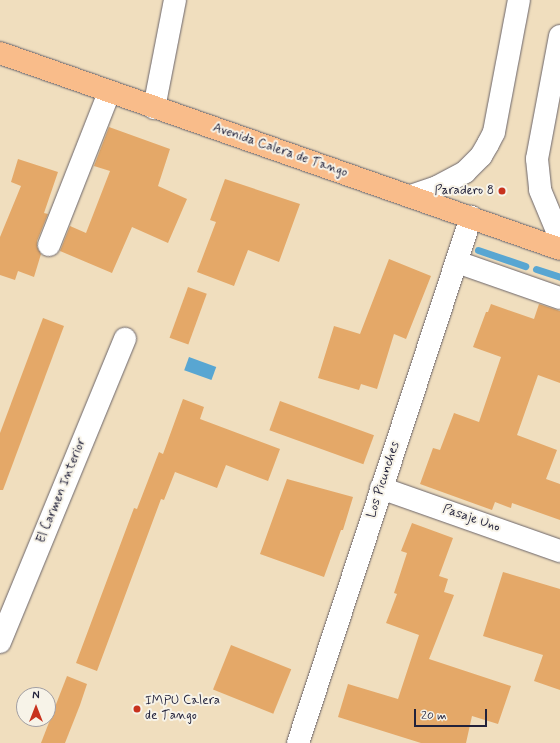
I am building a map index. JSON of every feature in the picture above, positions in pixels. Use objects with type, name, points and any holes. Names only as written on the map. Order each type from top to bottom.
[{"type":"main road","name":"Avenida Calera de Tango","points":[[0,53],[560,249]]},
{"type":"street","points":[[154,108],[175,0]]},
{"type":"street","points":[[411,196],[437,187],[465,172],[481,156],[488,144],[494,132],[519,0]]},
{"type":"street","points":[[560,36],[537,158],[540,190],[560,238]]},
{"type":"street","points":[[49,245],[109,92]]},
{"type":"street","name":"Los Picunches","points":[[298,743],[471,217]]},
{"type":"street","points":[[457,262],[560,298]]},
{"type":"street","name":"El Carmen Interior","points":[[0,642],[125,339]]},
{"type":"street","name":"Pasaje Uno","points":[[382,488],[560,551]]},
{"type":"water","points":[[189,357],[216,367],[211,380],[184,370]]},
{"type":"building","points":[[109,127],[170,149],[158,186],[187,199],[168,243],[132,227],[112,273],[60,251],[70,226],[86,233],[110,171],[94,166]]},
{"type":"building","points":[[18,159],[58,172],[44,213],[48,214],[37,241],[37,247],[41,254],[34,277],[18,271],[15,280],[0,275],[0,237],[21,186],[11,182]]},
{"type":"building","points":[[225,179],[300,204],[279,262],[248,250],[234,286],[197,272],[216,222],[210,220]]},
{"type":"building","points":[[389,259],[431,276],[406,339],[394,334],[377,389],[361,384],[359,390],[318,378],[334,326],[360,334]]},
{"type":"building","points":[[188,287],[207,294],[188,345],[170,338]]},
{"type":"building","points":[[491,304],[534,319],[539,304],[560,311],[560,383],[538,375],[517,435],[557,450],[546,479],[560,484],[560,520],[512,503],[511,508],[495,502],[492,510],[420,484],[433,448],[440,450],[454,413],[479,422],[501,357],[473,347],[486,312],[488,312]]},
{"type":"building","points":[[43,318],[64,326],[3,490],[0,490],[0,433]]},
{"type":"building","points":[[183,399],[204,407],[200,419],[280,449],[268,481],[226,465],[217,488],[175,472],[164,500],[161,499],[97,671],[76,663],[134,508],[137,509],[159,452],[163,454]]},
{"type":"building","points":[[280,401],[374,435],[363,464],[269,430]]},
{"type":"building","points":[[287,479],[353,497],[343,530],[341,530],[324,577],[260,554]]},
{"type":"building","points":[[412,523],[453,538],[439,576],[448,579],[444,592],[454,595],[429,659],[511,686],[498,724],[472,716],[466,743],[421,743],[338,717],[348,684],[398,699],[419,635],[386,623],[397,594],[394,593],[407,553],[401,551]]},
{"type":"building","points":[[503,572],[560,589],[560,690],[534,681],[543,655],[483,636]]},
{"type":"building","points":[[231,645],[291,669],[273,714],[213,690]]},
{"type":"building","points":[[67,676],[87,684],[65,743],[41,743],[47,727],[56,727],[56,704]]},
{"type":"waterway","points":[[478,250],[525,266]]},
{"type":"waterway","points":[[536,269],[560,277]]},
{"type":"place","name":"Paradero 8","points":[[502,191]]},
{"type":"place","name":"IMPU Calera de Tango","points":[[137,709]]}]
